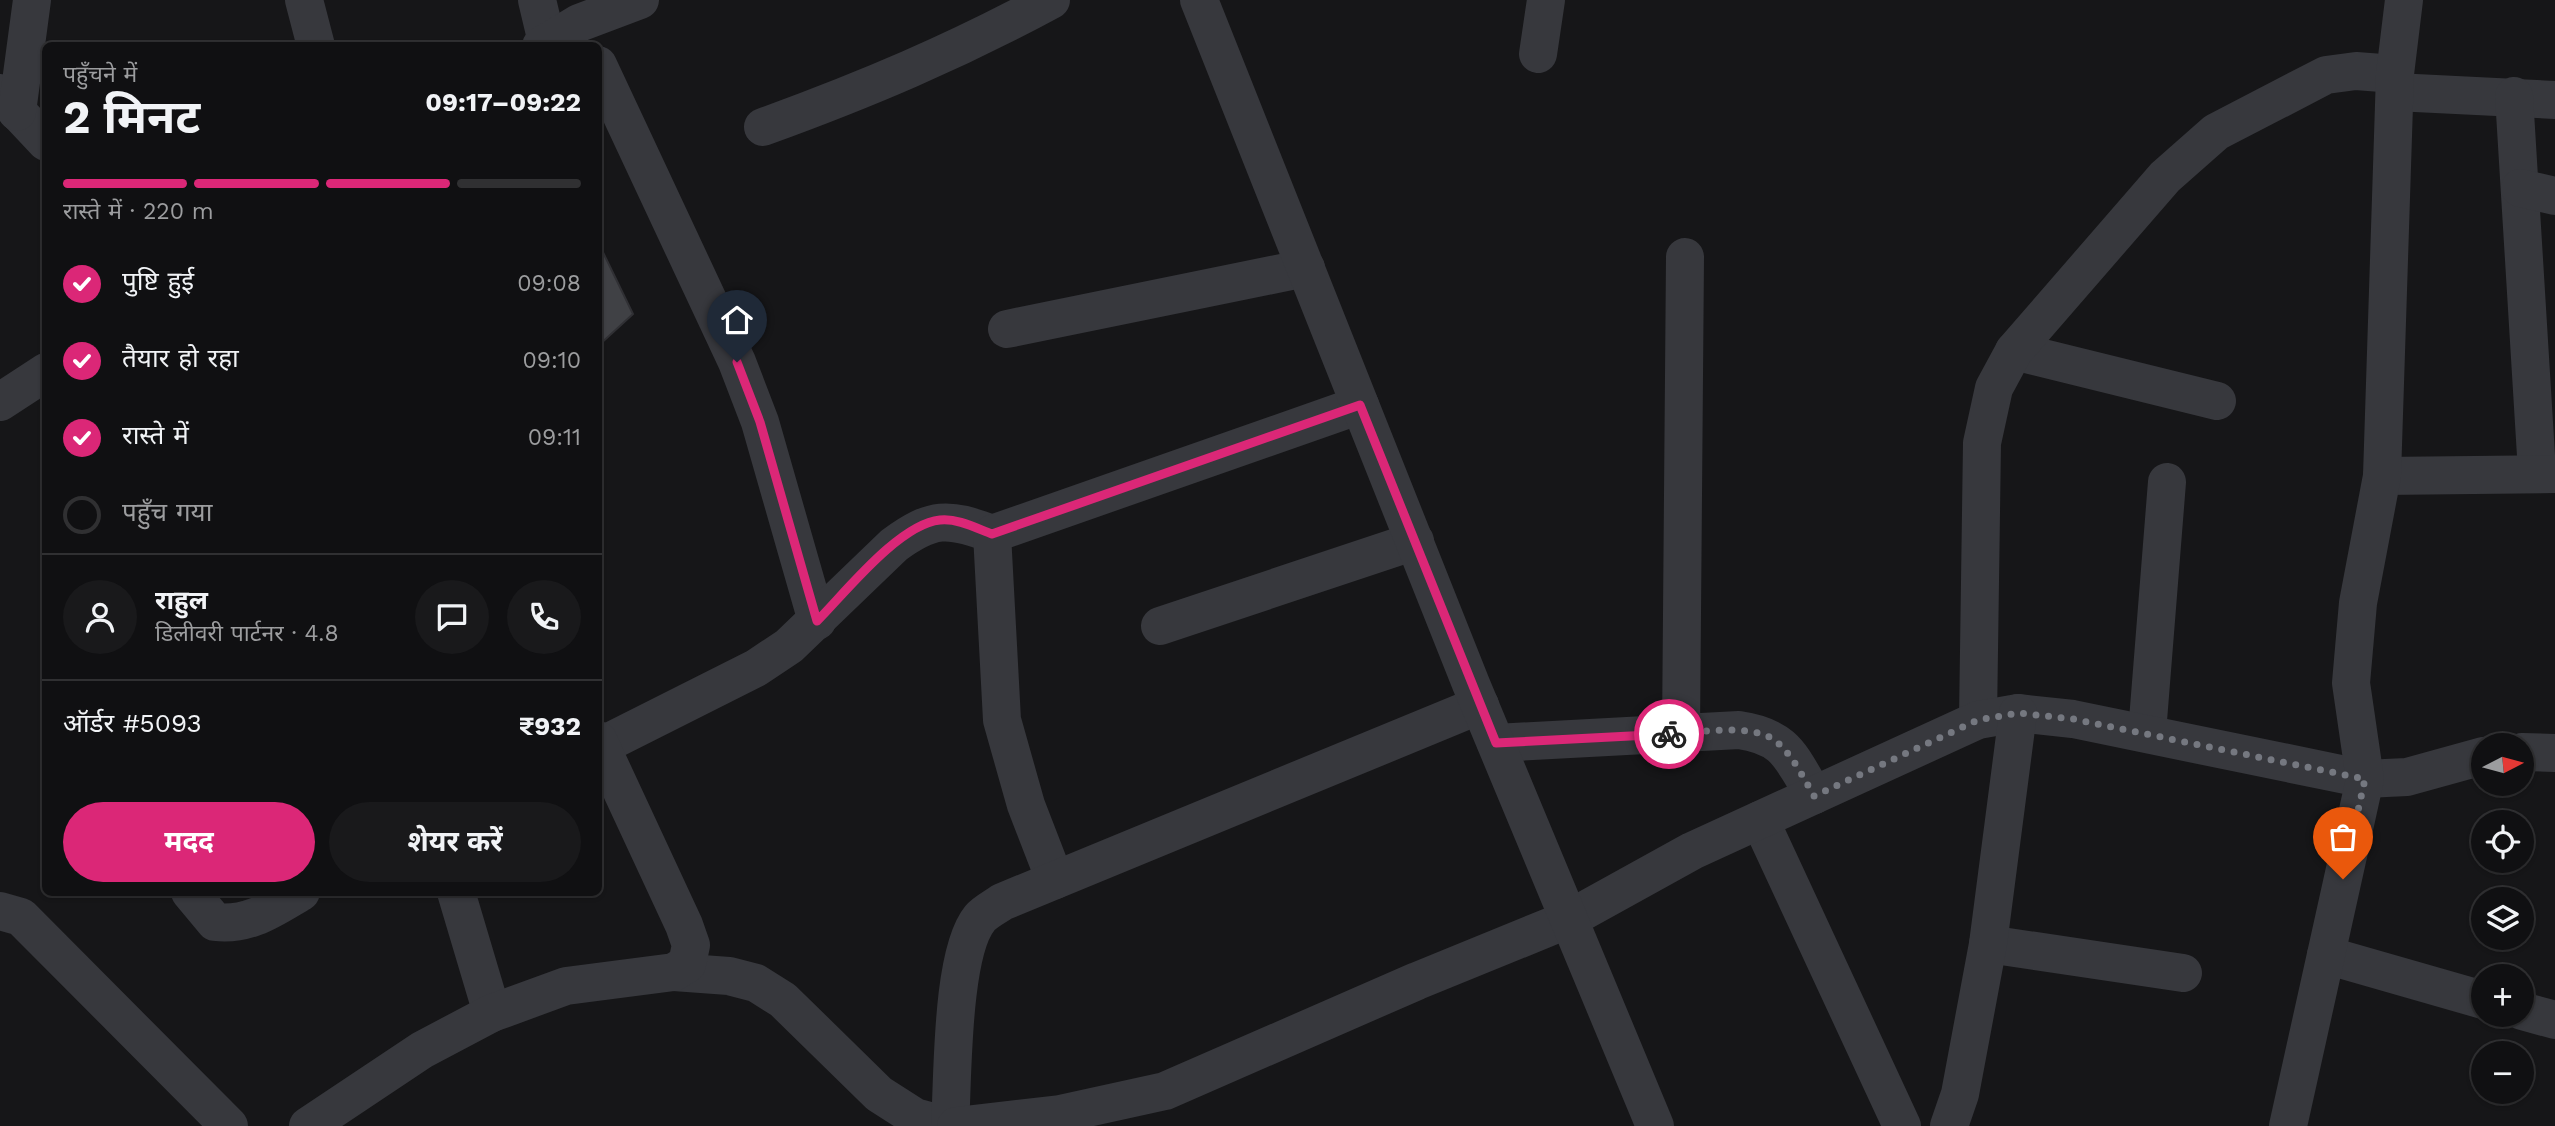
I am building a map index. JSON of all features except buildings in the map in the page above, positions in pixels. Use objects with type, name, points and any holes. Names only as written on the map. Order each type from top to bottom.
[{"type":"street","points":[[32,0],[9,102],[42,138]]},
{"type":"street","points":[[304,0],[315,42]]},
{"type":"street","points":[[537,0],[564,39],[640,0]]},
{"type":"street","points":[[763,127],[920,67],[969,45],[1051,0]]},
{"type":"street","points":[[1199,0],[1480,705],[1655,1126]]},
{"type":"street","points":[[1538,54],[1546,0]]},
{"type":"street","points":[[2288,1126],[2365,779],[2351,683],[2352,661],[2358,603],[2382,476],[2395,83],[2404,0]]},
{"type":"street","points":[[1978,720],[1982,443],[1994,388],[2014,351],[2165,177],[2216,132],[2326,75],[2356,71],[2395,83],[2555,100]]},
{"type":"street","points":[[602,74],[737,362],[760,422],[817,621]]},
{"type":"street","points":[[2382,476],[2546,473],[2537,192],[2514,96]]},
{"type":"street","points":[[1681,733],[1685,257]]},
{"type":"street","points":[[1007,329],[1306,268]]},
{"type":"street","points":[[2014,351],[2217,401]]},
{"type":"street","points":[[0,402],[42,375]]},
{"type":"street","points":[[602,742],[756,668],[789,646],[912,531],[940,520],[964,523],[992,534],[1360,405]]},
{"type":"street","points":[[2147,733],[2167,482]]},
{"type":"street","points":[[992,534],[1002,720],[1026,806],[1055,880]]},
{"type":"street","points":[[1160,626],[1415,541]]},
{"type":"street","points":[[308,1126],[422,1050],[492,1013],[566,986],[674,972],[729,976],[756,983],[783,1000],[879,1094],[915,1117],[949,1126],[959,983],[969,941],[980,918],[1002,902],[1480,705]]},
{"type":"street","points":[[1949,1126],[1960,1094],[1988,944],[2018,713]]},
{"type":"street","points":[[956,1126],[1060,1114],[1165,1091],[1380,996],[1569,919],[1692,851],[1978,720],[2018,713],[2073,719],[2365,779],[2407,777],[2471,759]]},
{"type":"street","points":[[1496,743],[1740,730],[1774,739],[1787,752],[1814,796]]},
{"type":"street","points":[[602,747],[691,945],[687,964],[674,972]]},
{"type":"street","points":[[2534,752],[2555,753]]},
{"type":"street","points":[[1760,820],[1902,1126]]},
{"type":"street","points":[[193,896],[215,922],[235,924],[253,920],[294,896]]},
{"type":"street","points":[[457,896],[492,1013]]},
{"type":"street","points":[[0,911],[21,917],[229,1126]]},
{"type":"street","points":[[1988,944],[2183,973]]},
{"type":"street","points":[[2326,955],[2471,997]]},
{"type":"street","points":[[2534,1014],[2555,1020]]},
{"type":"way so far","points":[[1669,734],[1740,730],[1774,739],[1787,752],[1814,796],[1978,720],[2018,713],[2073,719],[2318,767],[2365,779],[2343,879]]},
{"type":"route","points":[[737,362],[760,422],[817,621],[894,545],[912,531],[940,520],[964,523],[992,534],[1360,405],[1496,743],[1669,734]]}]
